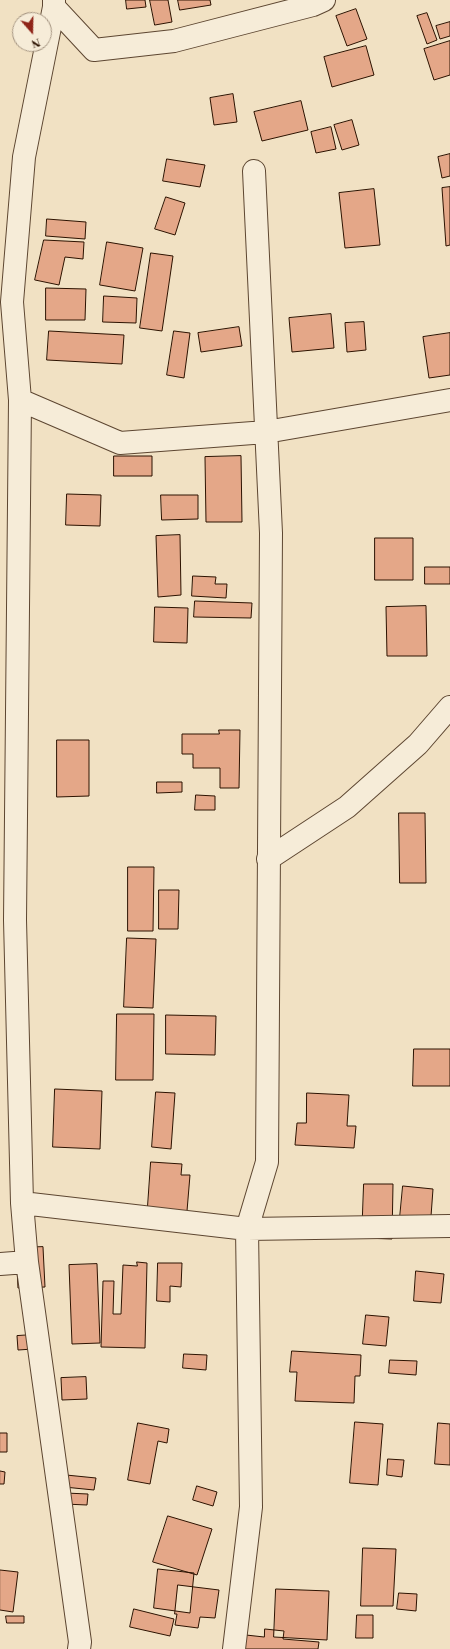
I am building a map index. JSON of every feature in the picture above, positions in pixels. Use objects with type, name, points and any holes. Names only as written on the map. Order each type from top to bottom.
[{"type":"street","points":[[54,3],[94,50],[174,40],[313,5],[324,0]]},
{"type":"street","points":[[54,3],[23,165],[12,302],[20,400],[15,920],[22,1203],[27,1262],[80,1642],[79,1649]]},
{"type":"street","points":[[234,1649],[251,1507],[247,1229],[267,1162],[271,533],[254,171]]},
{"type":"street","points":[[20,400],[120,443],[266,432],[450,400]]},
{"type":"street","points":[[268,859],[347,807],[418,744],[450,707]]},
{"type":"street","points":[[22,1203],[247,1229],[450,1226]]},
{"type":"street","points":[[0,1264],[27,1262]]},
{"type":"building","points":[[126,0],[145,0],[146,7],[127,9]]},
{"type":"building","points":[[150,0],[168,0],[172,22],[155,25]]},
{"type":"building","points":[[178,0],[210,0],[211,5],[180,10]]},
{"type":"building","points":[[356,9],[367,39],[347,46],[336,16]]},
{"type":"building","points":[[427,13],[437,40],[427,44],[417,16]]},
{"type":"building","points":[[450,22],[450,36],[440,39],[436,26]]},
{"type":"building","points":[[450,41],[450,75],[434,80],[424,49]]},
{"type":"building","points":[[366,46],[374,75],[332,87],[324,57]]},
{"type":"building","points":[[233,94],[237,122],[214,125],[210,98]]},
{"type":"building","points":[[301,101],[308,130],[262,141],[254,112]]},
{"type":"building","points":[[352,120],[359,145],[342,150],[334,125]]},
{"type":"building","points":[[331,127],[336,149],[316,153],[311,132]]},
{"type":"building","points":[[450,154],[450,176],[442,178],[438,157]]},
{"type":"building","points":[[167,159],[205,165],[200,187],[163,181]]},
{"type":"building","points":[[450,187],[450,245],[446,246],[442,188]]},
{"type":"building","points":[[374,189],[380,245],[345,248],[339,193]]},
{"type":"building","points":[[166,197],[185,203],[175,235],[155,229]]},
{"type":"building","points":[[47,219],[86,222],[85,239],[46,236]]},
{"type":"building","points":[[44,240],[84,242],[83,259],[65,257],[59,285],[35,280]]},
{"type":"building","points":[[107,242],[143,248],[135,291],[100,285]]},
{"type":"building","points":[[151,253],[173,256],[162,331],[140,328]]},
{"type":"building","points":[[46,288],[86,289],[85,320],[46,320]]},
{"type":"building","points":[[104,296],[137,298],[136,323],[103,322]]},
{"type":"building","points":[[331,314],[334,348],[292,352],[289,318]]},
{"type":"building","points":[[364,322],[366,350],[347,352],[345,323]]},
{"type":"building","points":[[239,327],[242,346],[201,352],[198,333]]},
{"type":"building","points":[[49,331],[124,335],[122,364],[47,360]]},
{"type":"building","points":[[174,331],[190,333],[184,378],[167,375]]},
{"type":"building","points":[[450,333],[450,375],[429,378],[423,337]]},
{"type":"building","points":[[114,456],[152,456],[152,476],[114,476]]},
{"type":"building","points":[[241,456],[242,522],[206,522],[205,457]]},
{"type":"building","points":[[67,494],[101,495],[100,526],[66,525]]},
{"type":"building","points":[[161,495],[198,495],[198,519],[162,520]]},
{"type":"building","points":[[180,535],[181,595],[158,597],[156,536]]},
{"type":"building","points":[[375,538],[413,538],[413,580],[375,580]]},
{"type":"building","points":[[425,567],[450,567],[450,584],[425,584]]},
{"type":"building","points":[[193,576],[216,577],[215,584],[227,584],[226,598],[192,596]]},
{"type":"building","points":[[195,601],[252,603],[251,618],[194,617]]},
{"type":"building","points":[[426,606],[427,656],[387,656],[386,607]]},
{"type":"building","points":[[155,607],[188,608],[187,643],[154,642]]},
{"type":"building","points":[[219,730],[240,730],[239,788],[220,788],[220,768],[193,768],[193,754],[182,754],[182,734],[219,734]]},
{"type":"building","points":[[57,740],[89,740],[89,796],[57,797]]},
{"type":"building","points":[[157,782],[182,782],[182,792],[157,793]]},
{"type":"building","points":[[196,795],[215,796],[215,810],[195,810]]},
{"type":"building","points":[[399,813],[425,813],[426,883],[400,883]]},
{"type":"building","points":[[128,867],[154,867],[153,931],[128,931]]},
{"type":"building","points":[[159,890],[179,890],[178,929],[159,929]]},
{"type":"building","points":[[127,938],[156,939],[153,1008],[124,1007]]},
{"type":"building","points":[[117,1014],[154,1014],[153,1080],[116,1080]]},
{"type":"building","points":[[166,1015],[216,1016],[215,1055],[166,1054]]},
{"type":"building","points":[[414,1049],[450,1049],[450,1086],[413,1086]]},
{"type":"building","points":[[55,1089],[102,1091],[100,1149],[53,1147]]},
{"type":"building","points":[[156,1092],[175,1093],[171,1149],[152,1147]]},
{"type":"building","points":[[307,1093],[349,1095],[347,1126],[356,1126],[354,1148],[295,1145],[297,1123],[306,1123]]},
{"type":"building","points":[[151,1162],[182,1164],[181,1175],[190,1175],[186,1223],[147,1220]]},
{"type":"building","points":[[364,1184],[393,1184],[392,1239],[362,1238]]},
{"type":"building","points":[[403,1186],[433,1189],[430,1230],[399,1228]]},
{"type":"building","points":[[43,1247],[45,1287],[18,1288],[16,1248]]},
{"type":"building","points":[[137,1262],[147,1263],[145,1348],[101,1347],[103,1281],[114,1281],[113,1314],[121,1314],[123,1265],[137,1266]]},
{"type":"building","points":[[158,1263],[182,1263],[181,1287],[170,1286],[170,1302],[157,1301]]},
{"type":"building","points":[[97,1264],[100,1343],[72,1344],[69,1265]]},
{"type":"building","points":[[416,1271],[444,1274],[441,1303],[414,1301]]},
{"type":"building","points":[[366,1315],[389,1317],[386,1346],[363,1344]]},
{"type":"building","points":[[32,1335],[33,1349],[18,1350],[17,1336]]},
{"type":"building","points":[[292,1351],[361,1355],[360,1376],[355,1376],[354,1403],[295,1401],[297,1372],[290,1372]]},
{"type":"building","points":[[184,1354],[207,1355],[206,1370],[183,1368]]},
{"type":"building","points":[[390,1360],[417,1361],[416,1375],[389,1373]]},
{"type":"building","points":[[86,1377],[87,1399],[62,1400],[61,1378]]},
{"type":"building","points":[[355,1422],[383,1424],[378,1485],[350,1483]]},
{"type":"building","points":[[138,1423],[169,1429],[167,1443],[158,1441],[150,1484],[128,1480]]},
{"type":"building","points":[[438,1423],[450,1424],[450,1465],[435,1464]]},
{"type":"building","points":[[0,1433],[7,1433],[7,1452],[0,1452]]},
{"type":"building","points":[[388,1459],[404,1460],[402,1477],[387,1475]]},
{"type":"building","points":[[0,1471],[5,1472],[4,1484],[0,1484]]},
{"type":"building","points":[[66,1475],[96,1478],[94,1490],[64,1487]]},
{"type":"building","points":[[197,1486],[217,1492],[213,1506],[193,1500]]},
{"type":"building","points":[[65,1493],[88,1494],[87,1505],[64,1504]]},
{"type":"building","points":[[168,1516],[212,1529],[197,1575],[153,1562]]},
{"type":"building","points":[[363,1548],[396,1549],[393,1606],[361,1606]]},
{"type":"building","points":[[158,1569],[194,1573],[190,1613],[154,1608]]},
{"type":"building","points":[[0,1570],[18,1572],[13,1612],[0,1610]]},
{"type":"building","points":[[178,1585],[219,1590],[215,1618],[200,1617],[198,1628],[175,1625]]},
{"type":"building","points":[[276,1589],[329,1591],[327,1640],[274,1637]]},
{"type":"building","points":[[399,1593],[417,1594],[416,1611],[397,1609]]},
{"type":"building","points":[[134,1609],[174,1619],[170,1636],[130,1627]]},
{"type":"building","points":[[357,1615],[373,1615],[373,1638],[356,1638]]},
{"type":"building","points":[[6,1616],[24,1616],[24,1623],[7,1623]]},
{"type":"building","points":[[265,1629],[284,1631],[283,1639],[319,1642],[318,1649],[245,1649],[246,1635],[264,1637]]}]
